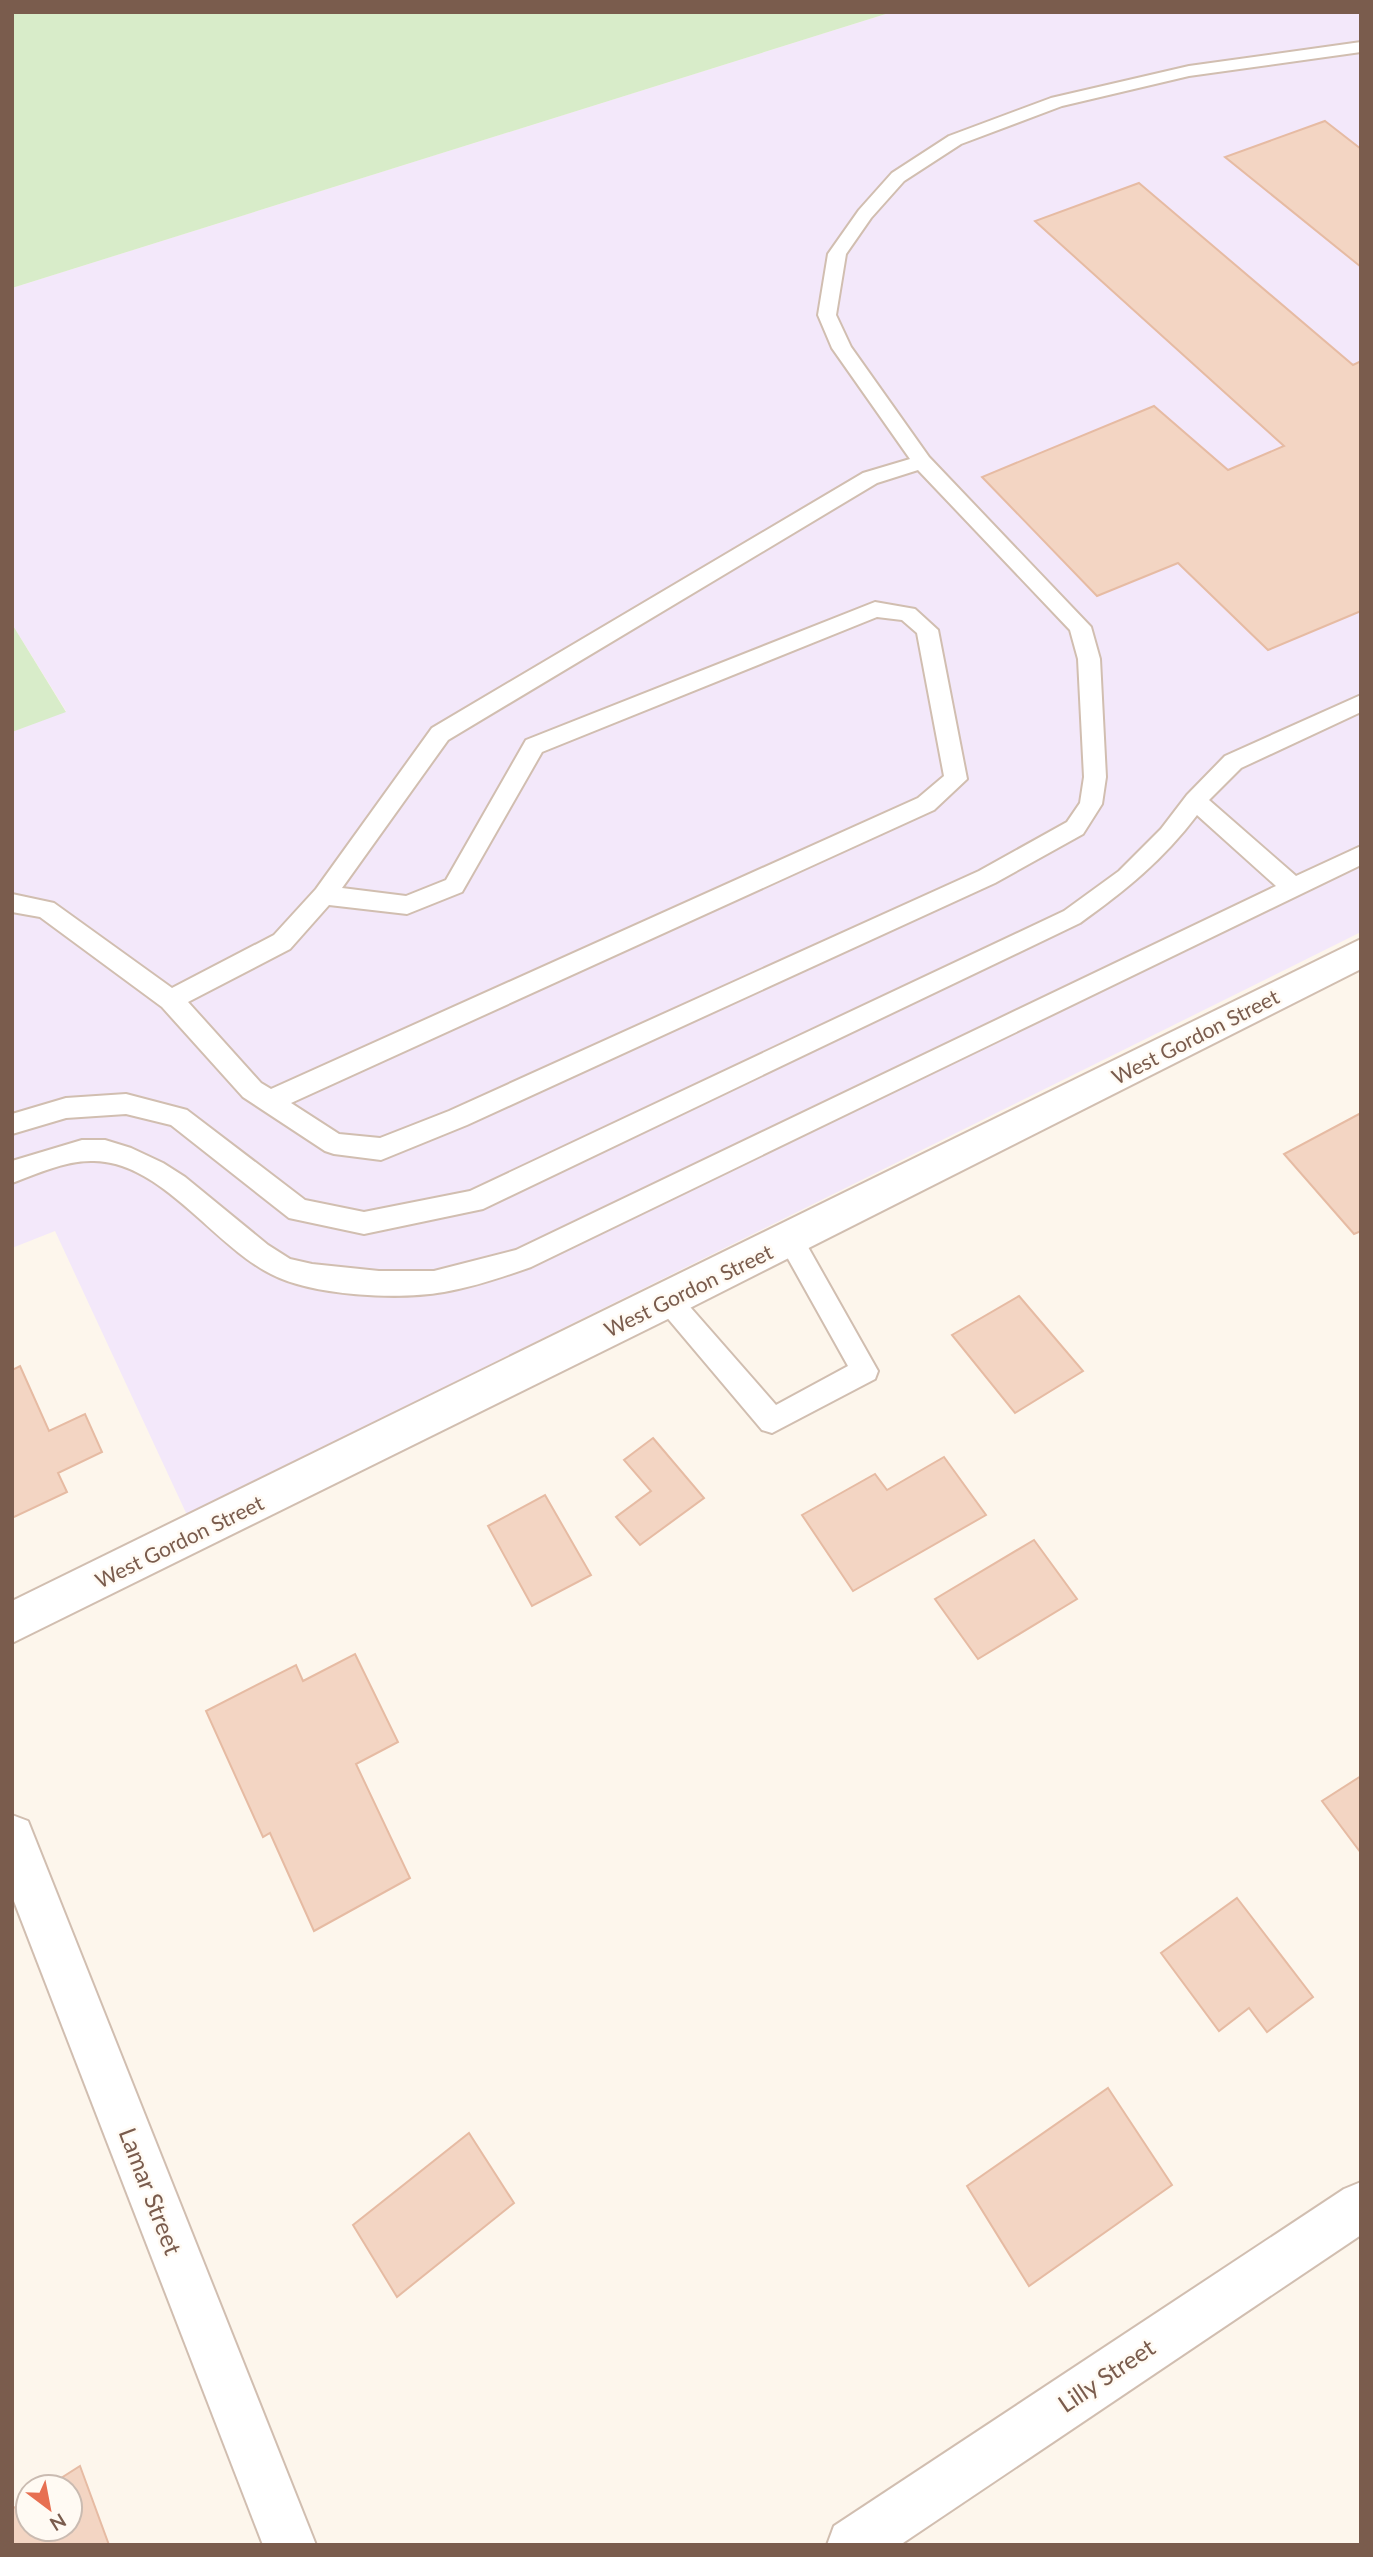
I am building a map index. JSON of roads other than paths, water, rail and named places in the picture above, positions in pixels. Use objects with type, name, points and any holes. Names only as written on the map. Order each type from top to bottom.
[{"type":"street","name":"West Gordon Street","points":[[12,1623],[668,1300],[1361,953]]},
{"type":"street","name":"Lamar Street","points":[[12,1837],[290,2545]]},
{"type":"street","name":"Lilly Street","points":[[853,2545],[1361,2206]]},
{"type":"lane","points":[[12,903],[46,909],[172,1000],[252,1090],[268,1102],[334,1143],[381,1149],[471,1113],[987,877],[1074,828],[1091,804],[1096,777],[1089,659],[1080,627],[922,463],[893,417],[842,348],[827,315],[837,254],[865,214],[898,177],[955,140],[1057,102],[1189,71],[1361,47]]},
{"type":"lane","points":[[172,1000],[282,942],[324,895],[440,734],[870,478],[922,463]]},
{"type":"lane","points":[[268,1102],[926,804],[956,779],[927,630],[908,614],[875,609],[534,746],[454,886],[407,905],[324,895]]},
{"type":"lane","points":[[12,1124],[66,1108],[126,1104],[178,1117],[298,1210],[364,1223],[474,1201],[1072,917],[1127,877],[1169,835],[1195,801],[1233,762],[1361,703]]},
{"type":"lane","points":[[1195,801],[1265,860],[1293,888]]},
{"type":"lane","points":[[12,1172],[56,1156],[104,1151],[158,1170],[228,1230],[283,1268],[342,1281],[435,1282],[522,1259],[1361,855]]},
{"type":"lane","points":[[668,1300],[772,1421],[865,1371],[790,1239]]}]
